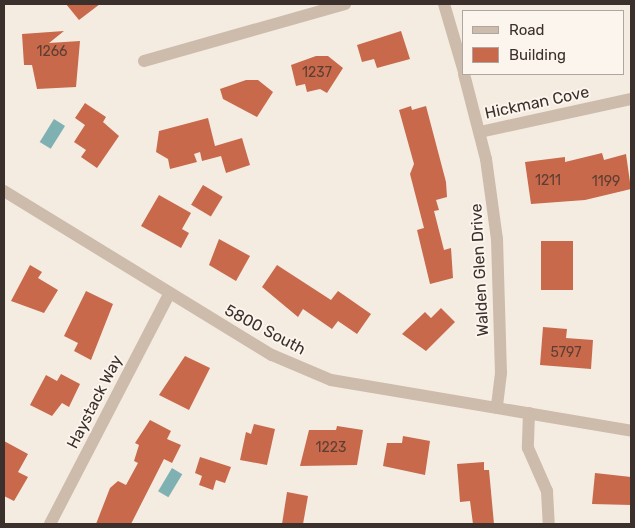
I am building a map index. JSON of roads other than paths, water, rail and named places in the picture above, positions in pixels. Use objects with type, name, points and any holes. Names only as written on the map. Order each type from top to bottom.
[{"type":"street","points":[[144,61],[345,4]]},
{"type":"street","name":"Walden Glen Drive","points":[[444,4],[462,66]]},
{"type":"street","name":"Walden Glen Drive","points":[[465,75],[480,132],[497,239],[501,372],[497,408]]},
{"type":"street","name":"Hickman Cove","points":[[480,132],[631,99]]},
{"type":"street","name":"5800 South","points":[[4,191],[169,294],[272,355],[331,380],[631,431]]},
{"type":"street","name":"Haystack Way","points":[[50,524],[169,294]]},
{"type":"street","points":[[529,414],[528,448],[546,491],[549,524]]},
{"type":"water","points":[[54,119],[65,126],[51,149],[40,142]]},
{"type":"water","points":[[172,468],[182,474],[168,497],[158,491]]}]
